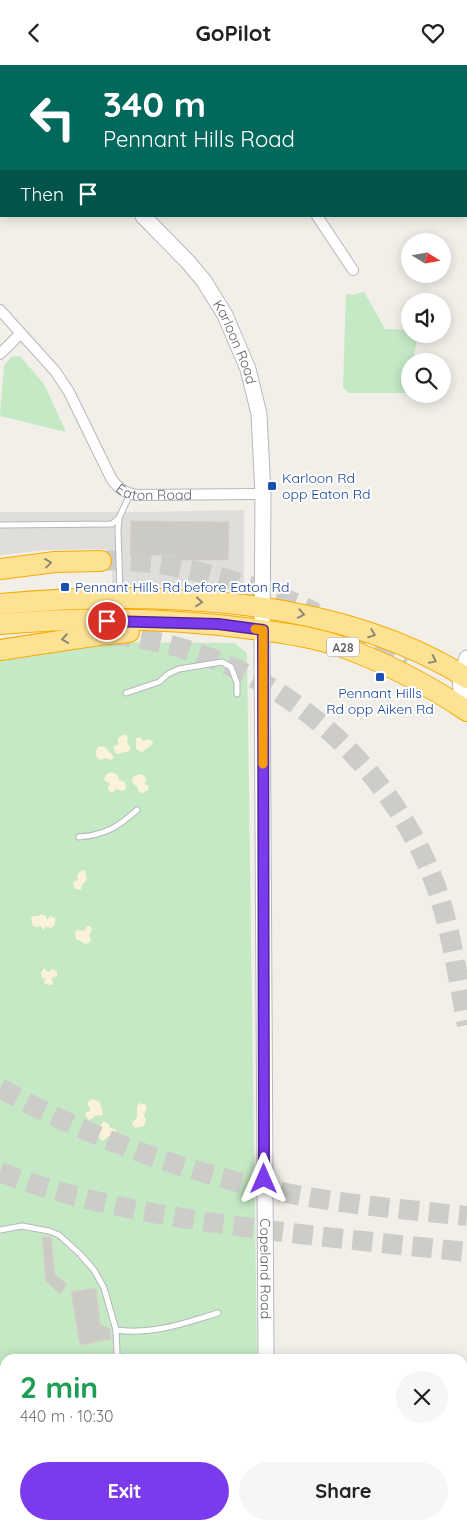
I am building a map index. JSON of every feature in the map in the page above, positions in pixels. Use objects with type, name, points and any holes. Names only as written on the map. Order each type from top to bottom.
[{"type":"highway","points":[[0,569],[55,562],[101,561]]},
{"type":"highway","name":"A28","points":[[0,604],[120,599],[184,601],[263,609],[316,617],[359,629],[405,647],[455,679],[467,710]]},
{"type":"highway","name":"A28","points":[[0,624],[88,620],[218,624],[299,636],[341,647],[385,664],[455,679]]},
{"type":"highway","points":[[0,649],[99,635],[218,624]]},
{"type":"main road","name":"Karloon Road","points":[[144,217],[204,281],[225,315],[238,342],[259,414],[263,494]]},
{"type":"main road","points":[[263,494],[263,609]]},
{"type":"main road","name":"Copeland Road","points":[[263,609],[266,1354]]},
{"type":"main road","points":[[455,679],[467,710]]},
{"type":"street","points":[[318,217],[353,270]]},
{"type":"street","name":"Eaton Road","points":[[0,311],[54,371],[69,392],[111,478],[119,488],[130,494],[263,494]]},
{"type":"street","points":[[0,354],[20,334]]},
{"type":"lane","points":[[0,525],[112,524],[119,518],[130,494]]},
{"type":"lane","points":[[119,518],[120,599]]},
{"type":"lane","points":[[126,693],[159,682],[168,674],[179,669],[222,662],[231,667],[237,683],[237,694]]},
{"type":"lane","points":[[79,837],[96,835],[112,829],[137,810]]},
{"type":"lane","points":[[0,1230],[22,1226],[49,1231],[59,1235],[94,1269],[104,1288],[116,1330],[116,1354]]},
{"type":"lane","points":[[116,1330],[134,1333],[160,1330],[218,1313]]},
{"type":"shaded area","points":[[244,510],[243,591],[173,586],[115,585],[112,583],[110,553],[105,549],[46,550],[0,555],[0,512]]},
{"type":"green space","points":[[364,292],[385,329],[401,330],[401,343],[416,343],[414,353],[401,353],[401,393],[349,393],[343,388],[346,294],[352,295]]},
{"type":"green space","points":[[20,356],[44,384],[66,432],[0,416],[4,366],[11,357]]},
{"type":"green space","points":[[108,642],[235,643],[247,653],[257,1354],[0,1354],[0,661]]},
{"type":"sand","points":[[127,735],[127,742],[131,749],[117,754],[114,746],[118,745],[118,738]]},
{"type":"sand","points":[[140,737],[143,741],[149,739],[153,744],[142,752],[136,749],[136,738]]},
{"type":"sand","points":[[104,746],[114,757],[111,760],[105,758],[100,760],[96,756],[98,747]]},
{"type":"sand","points":[[108,773],[117,774],[119,780],[125,782],[126,789],[123,791],[116,789],[112,793],[109,791],[110,784],[104,778]]},
{"type":"sand","points":[[141,774],[146,778],[145,784],[149,786],[148,790],[143,793],[139,792],[132,780],[134,776]]},
{"type":"sand","points":[[82,870],[85,871],[87,879],[82,885],[81,890],[75,889],[73,882],[78,880],[78,874]]},
{"type":"sand","points":[[41,914],[46,916],[47,920],[50,916],[55,918],[55,923],[51,928],[46,926],[43,930],[41,926],[33,926],[31,919],[33,916]]},
{"type":"sand","points":[[87,926],[90,926],[92,930],[89,935],[91,941],[86,944],[76,939],[75,932],[78,930],[84,931]]},
{"type":"sand","points":[[44,968],[48,972],[53,969],[57,972],[57,976],[51,978],[52,985],[45,984],[46,979],[42,978],[41,973]]},
{"type":"sand","points":[[93,1099],[100,1102],[103,1114],[101,1116],[96,1115],[89,1120],[85,1115],[86,1112],[91,1111],[88,1102]]},
{"type":"sand","points":[[140,1103],[146,1105],[147,1108],[144,1115],[146,1120],[144,1126],[136,1128],[132,1124],[137,1118],[137,1106]]},
{"type":"sand","points":[[104,1121],[109,1124],[109,1127],[116,1130],[115,1135],[109,1136],[103,1141],[98,1137],[100,1132],[95,1130],[95,1128]]},
{"type":"building","points":[[131,521],[229,522],[228,560],[172,560],[173,555],[130,555]]},
{"type":"building","points":[[42,1237],[51,1237],[55,1275],[67,1284],[60,1294],[46,1281]]},
{"type":"building","points":[[96,1288],[100,1324],[110,1329],[111,1339],[80,1345],[71,1292]]},
{"type":"tunnel","points":[[101,561],[153,563],[211,575],[268,592],[316,613]]},
{"type":"tunnel","points":[[350,631],[366,640],[402,668]]},
{"type":"tunnel","points":[[111,635],[162,643],[212,659],[259,681],[302,709],[342,743],[377,782],[406,825],[430,871],[448,927],[467,1025]]},
{"type":"tunnel","points":[[0,1088],[98,1136],[167,1161],[237,1182],[320,1199],[467,1216]]},
{"type":"tunnel","points":[[0,1172],[30,1183],[90,1200],[182,1218],[300,1234],[467,1252]]},
{"type":"slow traffic","points":[[255,629],[263,630],[263,764]]},
{"type":"place","name":"Karloon Rd opp Eaton Rd","points":[[272,486]]},
{"type":"place","name":"Pennant Hills Rd before Eaton Rd","points":[[65,587]]},
{"type":"place","name":"Pennant Hills Rd opp Aiken Rd","points":[[380,677]]},
{"type":"route","points":[[107,621],[218,624],[263,630],[264,1179]]}]
